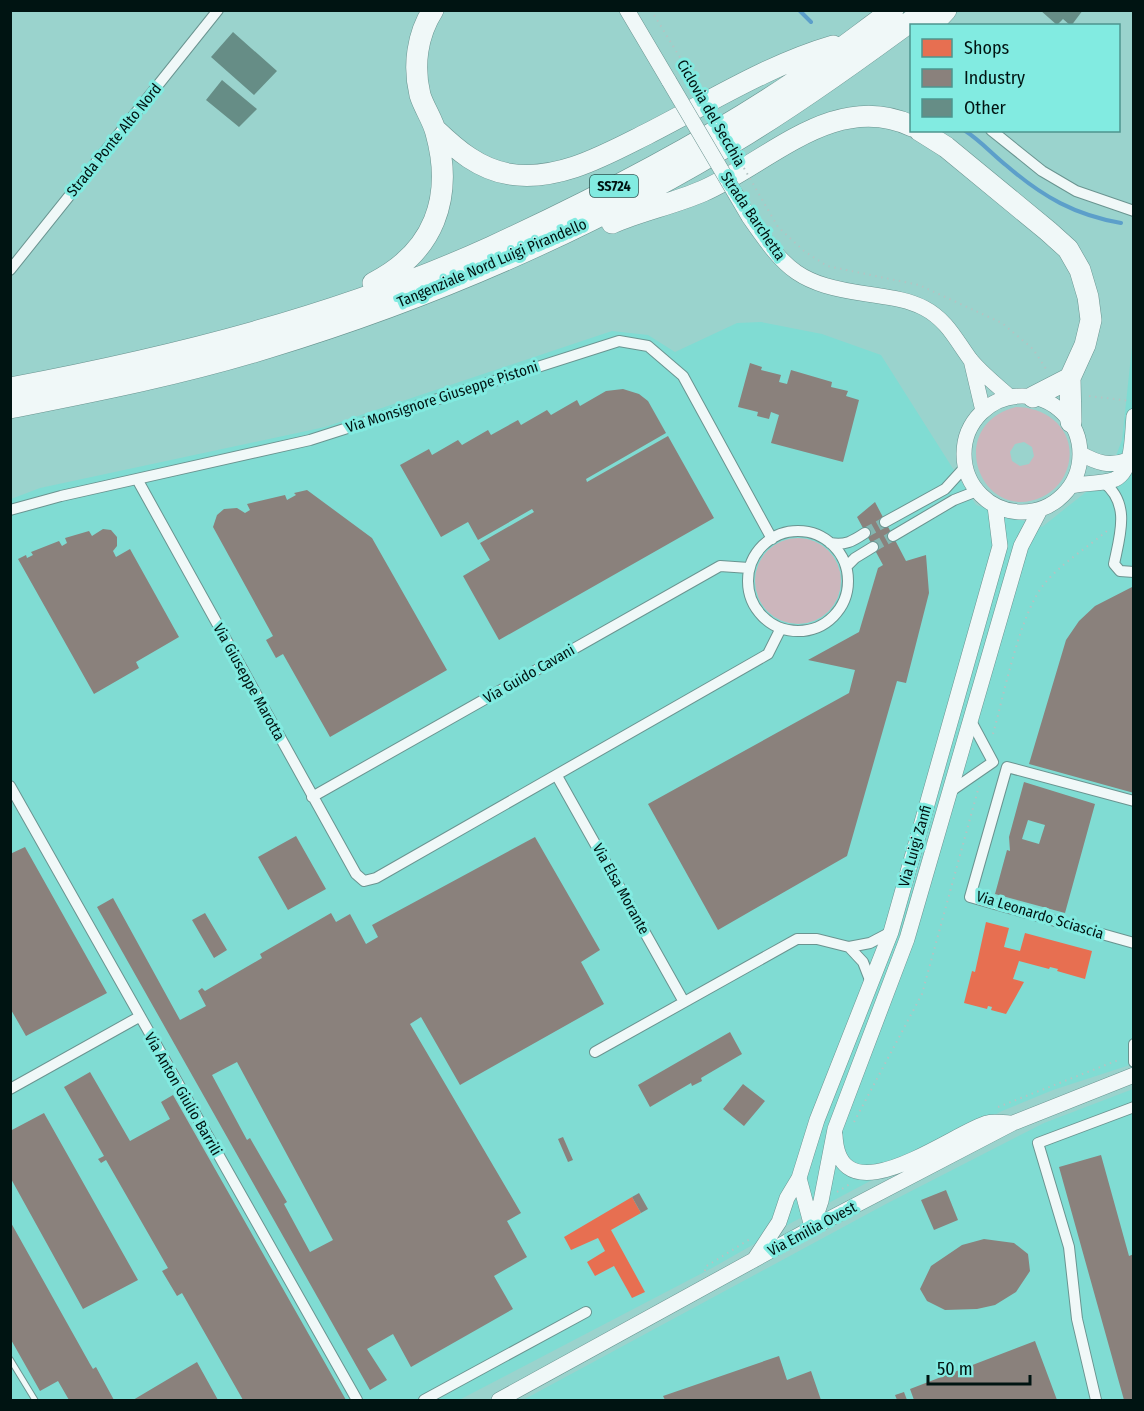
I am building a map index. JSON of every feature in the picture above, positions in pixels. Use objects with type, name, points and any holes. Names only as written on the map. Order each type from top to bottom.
[{"type":"highway","points":[[310,314],[384,276],[409,258],[424,241],[437,213],[443,185],[436,130],[420,94],[416,65],[424,26],[433,10]]},
{"type":"highway","name":"Tangenziale Nord Luigi Pirandello","points":[[10,388],[204,345],[310,314],[490,247],[643,172],[794,82],[893,10]]},
{"type":"highway","name":"Tangenziale Nord Luigi Pirandello","points":[[10,408],[177,372],[266,349],[387,308],[524,253],[637,197],[746,135],[828,81],[926,10]]},
{"type":"highway","points":[[933,24],[946,10]]},
{"type":"highway","points":[[436,130],[465,155],[490,169],[524,176],[563,171],[610,152],[782,65],[819,50],[848,43]]},
{"type":"highway","points":[[524,253],[599,230],[638,213],[702,191],[830,122],[876,116],[910,125]]},
{"type":"highway","points":[[924,132],[940,139],[1060,240],[1080,270],[1089,297],[1091,320],[1085,345],[1070,378],[1071,422]]},
{"type":"highway","points":[[1033,397],[1070,378]]},
{"type":"street","name":"Strada Ponte Alto Nord","points":[[10,270],[218,10]]},
{"type":"street","name":"Strada Barchetta","points":[[627,10],[750,217],[772,251],[788,268],[835,289],[905,300],[925,308],[953,332],[971,360],[1010,397]]},
{"type":"street","points":[[994,132],[1050,176],[1096,199],[1134,211]]},
{"type":"street","name":"Via Monsignore Giuseppe Pistoni","points":[[10,510],[61,496],[310,440],[619,341],[648,346],[683,376],[772,539]]},
{"type":"street","name":"Strada Barchetta","points":[[971,360],[983,411]]},
{"type":"street","points":[[1010,397],[1033,397],[1054,405],[1071,422],[1077,433],[1081,454],[1079,469],[1071,486],[1060,499],[1040,510],[1020,513],[995,506],[977,491],[965,467],[967,436],[983,411],[1010,397]]},
{"type":"street","points":[[1071,486],[1115,480],[1123,473],[1128,460],[1134,416]]},
{"type":"street","points":[[1081,454],[1099,463],[1114,465],[1128,460]]},
{"type":"street","points":[[885,522],[945,489],[965,467]]},
{"type":"street","name":"Via Giuseppe Marotta","points":[[137,480],[312,797],[356,874],[364,881],[376,878],[557,776]]},
{"type":"street","points":[[1103,482],[1116,494],[1122,507],[1120,536],[1114,564],[1120,571],[1134,572]]},
{"type":"street","points":[[893,536],[954,500],[977,491]]},
{"type":"street","name":"Via Luigi Zanfi","points":[[754,1260],[779,1222],[787,1198],[799,1178],[817,1120],[870,980],[891,932],[1000,546],[995,506]]},
{"type":"street","name":"Via Luigi Zanfi","points":[[812,1228],[821,1201],[835,1129],[907,939],[1021,546],[1040,510]]},
{"type":"street","points":[[830,543],[846,567],[847,593],[839,610],[827,622],[806,631],[781,628],[766,620],[756,608],[748,585],[749,568],[759,550],[782,534],[801,531],[840,545],[849,543],[865,533]]},
{"type":"street","points":[[846,567],[855,558],[873,547]]},
{"type":"street","name":"Via Guido Cavani","points":[[312,797],[720,566],[749,568]]},
{"type":"street","points":[[557,776],[768,654],[781,628]]},
{"type":"street","points":[[971,721],[993,762],[1134,801]]},
{"type":"street","points":[[951,791],[993,762]]},
{"type":"street","name":"Via Leonardo Sciascia","points":[[1007,767],[970,897],[1134,943]]},
{"type":"street","name":"Via Elsa Morante","points":[[557,776],[684,1002]]},
{"type":"street","name":"Via Anton Giulio Barrili","points":[[10,786],[357,1401]]},
{"type":"street","points":[[595,1052],[797,939],[817,939],[849,947],[870,943],[891,932]]},
{"type":"street","points":[[849,947],[863,962],[870,980]]},
{"type":"street","points":[[10,1089],[139,1017]]},
{"type":"street","points":[[1134,1044],[1134,1062]]},
{"type":"street","name":"Via Emilia Ovest","points":[[499,1401],[812,1228],[1013,1123],[1134,1075]]},
{"type":"street","points":[[1096,1401],[1077,1319],[1069,1247],[1038,1143],[1134,1107]]},
{"type":"street","points":[[835,1129],[836,1145],[843,1160],[855,1170],[869,1174],[888,1171],[988,1122],[1013,1123]]},
{"type":"street","points":[[799,1178],[812,1228]]},
{"type":"street","points":[[424,1401],[586,1311]]},
{"type":"street","points":[[517,1401],[540,1378]]},
{"type":"lane","points":[[10,1359],[34,1401]]},
{"type":"path","name":"Ciclovia del Secchia","points":[[651,10],[771,215]]},
{"type":"shaded area","points":[[761,322],[822,334],[881,355],[976,505],[1042,527],[1091,488],[1103,489],[1122,440],[1133,337],[1133,1064],[1053,1090],[1002,1111],[791,1223],[712,1268],[459,1400],[11,1400],[11,499],[40,488],[325,427],[612,331],[648,335],[675,352],[737,323]]},
{"type":"shaded area","points":[[1016,407],[1028,408],[1049,416],[1064,432],[1070,453],[1068,466],[1064,476],[1051,492],[1042,497],[1020,502],[1002,497],[988,486],[979,470],[976,451],[981,433],[994,417]],"holes":[[[1024,442],[1032,447],[1034,456],[1029,464],[1020,466],[1012,461],[1010,452],[1015,444]]]},
{"type":"shaded area","points":[[798,538],[814,542],[828,551],[837,565],[841,581],[837,597],[828,611],[814,620],[798,624],[782,620],[768,611],[759,597],[755,581],[759,565],[768,551],[782,542]]},
{"type":"shaded area","points":[[1133,1089],[1133,1400],[523,1400],[884,1205],[1044,1123]]},
{"type":"building: Shops","points":[[986,922],[1009,928],[1004,947],[1020,951],[1025,933],[1092,951],[1085,979],[1057,971],[1058,969],[1050,967],[1049,969],[1019,961],[1013,979],[1024,982],[1006,1014],[991,1010],[992,1007],[988,1006],[987,1009],[964,1003],[972,971],[975,972]]},
{"type":"building: Shops","points":[[632,1197],[641,1213],[611,1230],[645,1292],[632,1298],[614,1266],[595,1276],[587,1262],[605,1251],[598,1238],[571,1250],[564,1237]]},
{"type":"building: Industry","points":[[750,363],[762,367],[761,370],[781,375],[779,382],[787,384],[791,370],[832,382],[831,387],[848,391],[846,396],[859,400],[843,462],[771,443],[779,415],[771,412],[769,419],[757,416],[758,412],[738,407]]},
{"type":"building: Industry","points":[[623,389],[639,394],[648,401],[666,433],[586,479],[587,482],[668,436],[714,518],[499,640],[463,576],[490,560],[480,543],[534,512],[532,509],[478,540],[468,522],[441,537],[400,465],[429,449],[432,455],[458,440],[462,445],[488,430],[491,435],[518,420],[521,425],[547,410],[551,415],[577,400],[580,406],[606,391]]},
{"type":"building: Industry","points":[[307,490],[372,538],[447,670],[330,737],[283,654],[276,658],[266,640],[273,636],[213,527],[217,515],[224,509],[237,508],[245,513],[250,510],[247,504],[285,495],[287,500],[296,495],[294,493]]},
{"type":"building: Industry","points":[[875,502],[906,561],[926,555],[929,593],[906,683],[897,681],[847,856],[718,930],[648,804],[849,693],[855,670],[808,660],[859,632],[878,568],[883,565],[857,517]]},
{"type":"building: Industry","points":[[103,529],[111,530],[117,537],[117,546],[113,551],[116,557],[130,549],[179,637],[136,662],[139,668],[94,694],[18,559],[26,555],[27,558],[33,555],[31,552],[59,541],[62,546],[67,543],[65,538],[89,531],[92,536]]},
{"type":"building: Industry","points":[[1134,586],[1134,793],[1029,764],[1066,640],[1079,621],[1095,606]]},
{"type":"building: Industry","points":[[1024,782],[1095,804],[1065,913],[995,894],[1007,850],[1010,851],[1009,837]],"holes":[[[1028,820],[1045,825],[1039,844],[1022,839]]]},
{"type":"building: Industry","points":[[296,836],[326,889],[288,910],[258,857]]},
{"type":"building: Industry","points":[[535,837],[600,950],[581,962],[604,1004],[460,1085],[421,1017],[410,1024],[521,1213],[507,1221],[527,1257],[494,1276],[513,1309],[411,1367],[393,1334],[367,1349],[387,1380],[370,1390],[97,907],[113,898],[180,1020],[206,1006],[198,991],[202,988],[205,991],[262,958],[260,954],[331,913],[336,922],[350,914],[366,944],[378,937],[372,925]],"holes":[[[237,1062],[333,1240],[310,1252],[284,1204],[287,1202],[250,1138],[247,1140],[212,1075]]]},
{"type":"building: Industry","points":[[25,847],[107,993],[26,1036],[10,1008],[10,854]]},
{"type":"building: Industry","points":[[205,913],[227,950],[214,958],[192,920]]},
{"type":"building: Industry","points":[[730,1032],[742,1054],[701,1078],[702,1081],[692,1086],[691,1083],[650,1107],[638,1085]]},
{"type":"building: Industry","points":[[90,1072],[130,1141],[170,1119],[161,1102],[173,1095],[346,1400],[243,1400],[182,1293],[177,1296],[162,1271],[168,1268],[106,1160],[101,1163],[98,1159],[104,1156],[64,1087]]},
{"type":"building: Industry","points":[[743,1084],[765,1101],[744,1126],[723,1109]]},
{"type":"building: Industry","points":[[44,1113],[138,1280],[83,1309],[10,1177],[10,1131]]},
{"type":"building: Industry","points":[[563,1137],[573,1160],[568,1162],[558,1139]]},
{"type":"building: Industry","points":[[1101,1155],[1129,1256],[1134,1254],[1134,1400],[1124,1400],[1059,1167]]},
{"type":"building: Industry","points":[[946,1190],[958,1220],[934,1230],[921,1200]]},
{"type":"building: Industry","points":[[639,1193],[648,1209],[641,1213],[632,1197]]},
{"type":"building: Industry","points":[[10,1221],[90,1364],[93,1369],[96,1367],[114,1400],[69,1400],[58,1381],[40,1391],[10,1338]]},
{"type":"building: Industry","points":[[984,1239],[1014,1243],[1028,1254],[1030,1271],[1016,1292],[995,1305],[977,1309],[945,1310],[927,1301],[920,1289],[931,1266],[962,1245]]},
{"type":"building: Industry","points":[[1035,1341],[1057,1400],[914,1400],[910,1389]]},
{"type":"building: Industry","points":[[779,1356],[787,1380],[811,1371],[821,1400],[665,1400],[663,1396]]},
{"type":"building: Industry","points":[[197,1362],[218,1400],[133,1400]]},
{"type":"building: Industry","points":[[904,1392],[907,1400],[897,1400],[895,1395]]},
{"type":"building: Other","points":[[1040,10],[1083,10],[1072,24],[1063,19],[1056,24]]},
{"type":"building: Other","points":[[233,32],[277,71],[254,95],[211,57]]},
{"type":"building: Other","points":[[222,80],[257,109],[239,127],[206,100]]},
{"type":"waterway","points":[[799,10],[811,22]]},
{"type":"waterway","points":[[967,132],[1020,177],[1047,196],[1074,210],[1121,223]]},
{"type":"tunnel","points":[[865,533],[885,522]]},
{"type":"tunnel","points":[[873,547],[893,536]]}]
